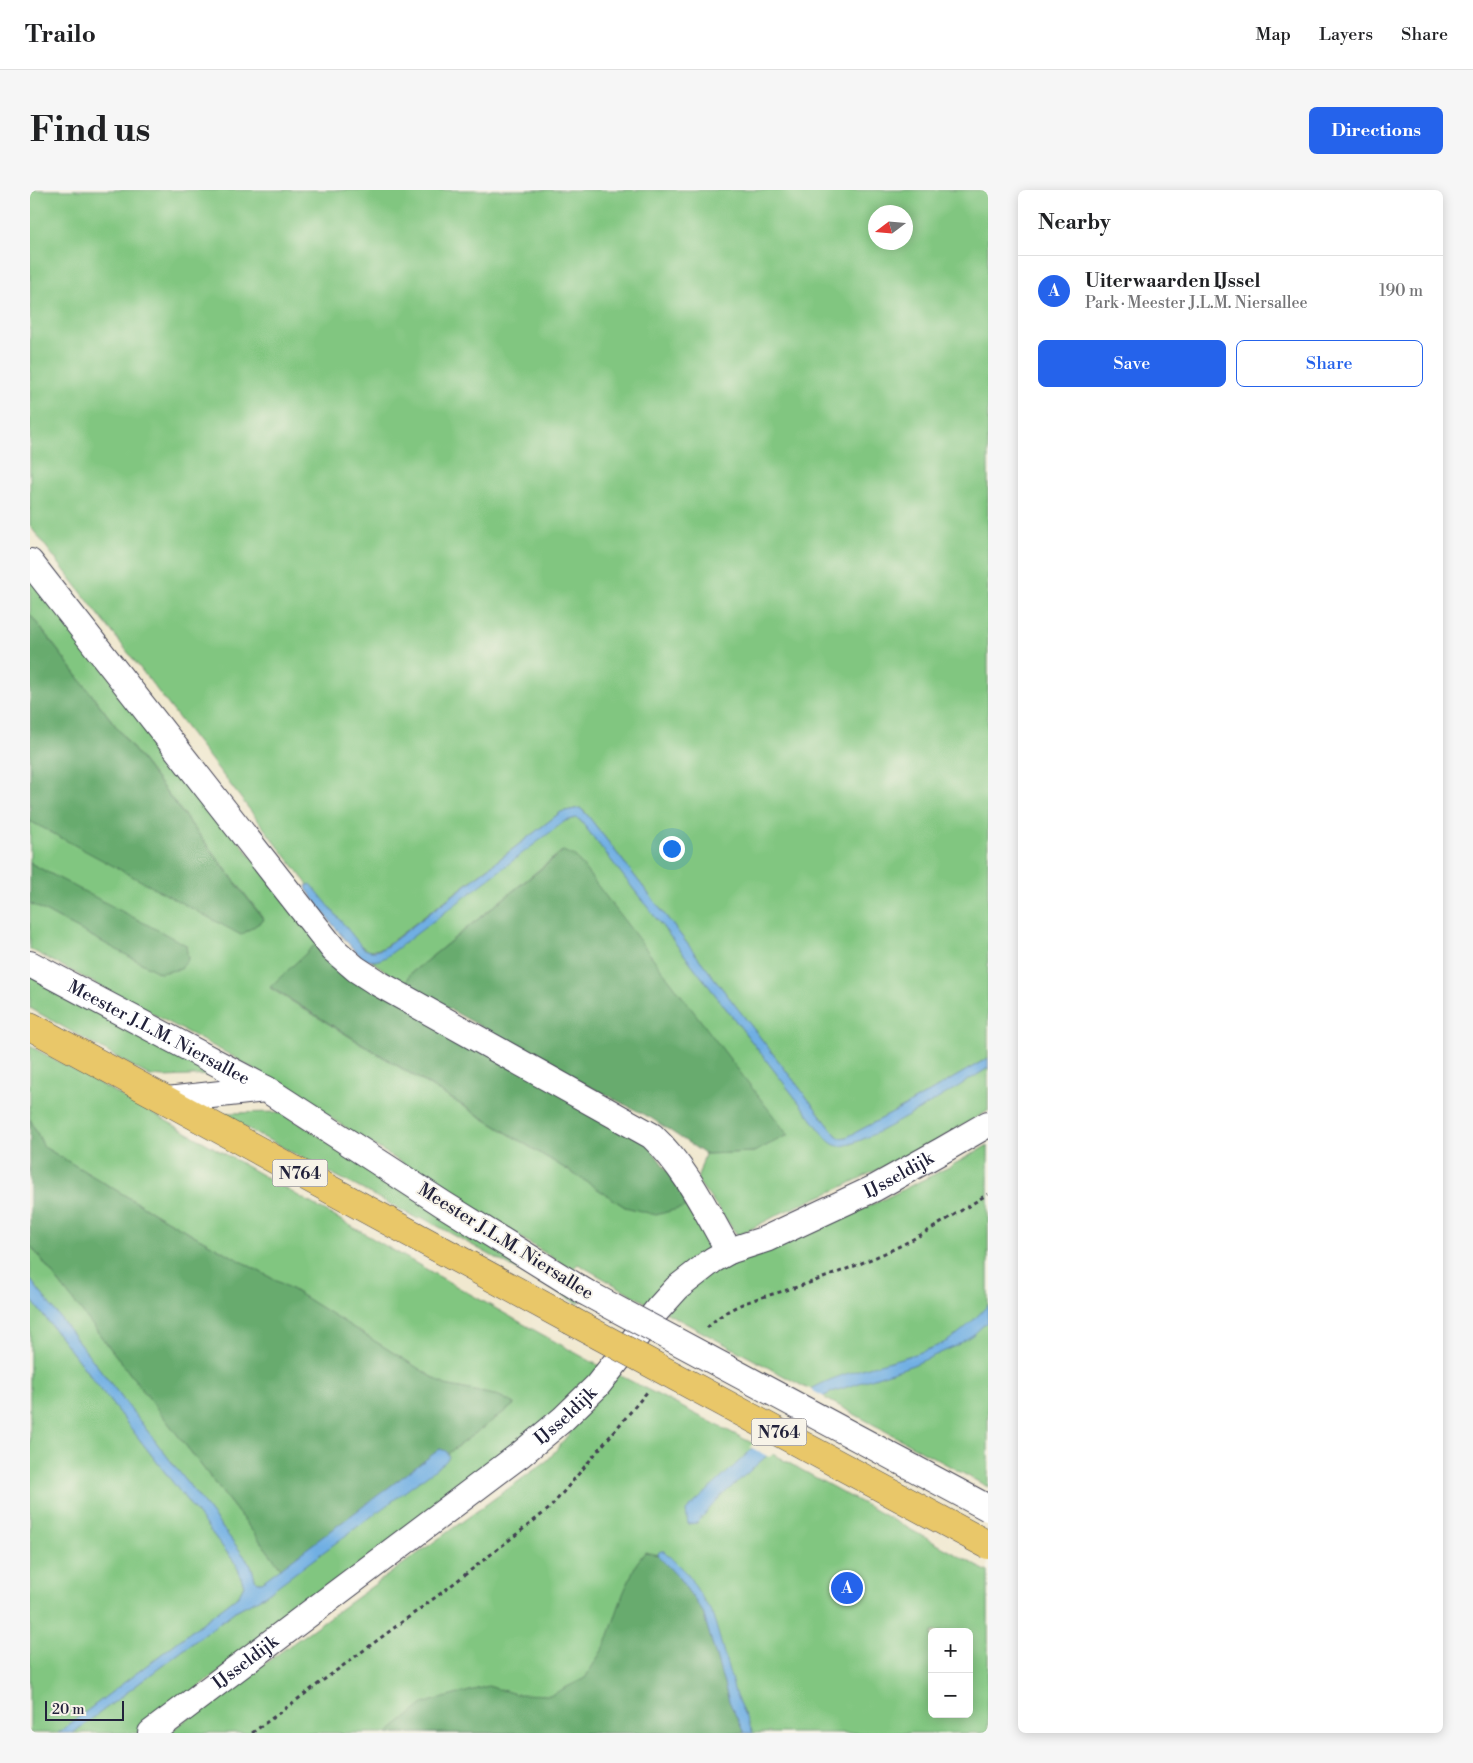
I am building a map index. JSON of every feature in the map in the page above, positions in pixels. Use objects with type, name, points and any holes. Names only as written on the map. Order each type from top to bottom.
[{"type":"main road","name":"Meester J.L.M. Niersallee","points":[[30,1026],[988,1545]]},
{"type":"street","points":[[30,562],[334,950],[356,969],[376,982],[652,1136],[667,1151],[678,1166],[729,1251]]},
{"type":"street","name":"Meester J.L.M. Niersallee","points":[[30,964],[266,1089],[443,1204],[585,1292],[988,1508]]},
{"type":"street","points":[[167,1100],[266,1089]]},
{"type":"street","name":"IJsseldijk","points":[[151,1733],[521,1454],[563,1420],[597,1386],[677,1288],[713,1260],[729,1251],[766,1239],[875,1188],[988,1124]]},
{"type":"path","points":[[702,1334],[715,1319],[741,1304],[803,1285],[886,1252],[943,1222],[988,1194]]},
{"type":"path","points":[[252,1733],[448,1588],[550,1508],[654,1384]]},
{"type":"green space","points":[[30,190],[988,190],[988,1058],[900,1109],[847,1137],[840,1138],[580,808],[561,812],[383,948],[370,951],[362,947],[312,886],[308,885],[30,526]]},
{"type":"green space","points":[[30,574],[318,942],[270,988],[625,1207],[692,1205],[708,1236],[708,1252],[650,1305],[578,1264],[572,1270],[234,1057],[30,949],[30,903],[160,973],[102,902],[30,863],[30,821],[81,847],[264,919],[30,614]]},
{"type":"green space","points":[[30,614],[264,920],[241,935],[30,821]]},
{"type":"green space","points":[[576,817],[828,1140],[851,1144],[867,1137],[988,1068],[988,1111],[936,1141],[840,1188],[781,1213],[738,1236],[697,1180],[705,1154],[754,1152],[562,851],[410,974],[406,985],[371,961],[375,961],[565,821]]},
{"type":"green space","points":[[563,851],[575,856],[788,1135],[754,1152],[705,1154],[651,1118],[579,1081],[406,985],[410,974]]},
{"type":"green space","points":[[30,863],[186,945],[188,959],[181,969],[160,973],[30,903]]},
{"type":"green space","points":[[318,942],[648,1144],[692,1205],[656,1215],[625,1207],[270,987]]},
{"type":"green space","points":[[30,974],[215,1075],[164,1077],[150,1076],[139,1070],[30,1008]]},
{"type":"green space","points":[[30,1046],[174,1125],[603,1368],[565,1409],[138,1733],[73,1733],[235,1611],[264,1596],[447,1454],[515,1404],[499,1396],[445,1385],[293,1290],[161,1217],[44,1147],[30,1119]]},
{"type":"green space","points":[[281,1112],[581,1299],[579,1304],[421,1217],[418,1219],[227,1118],[226,1113]]},
{"type":"green space","points":[[30,1119],[44,1147],[161,1217],[293,1290],[445,1385],[499,1396],[515,1404],[447,1454],[440,1449],[281,1568],[30,1245]]},
{"type":"green space","points":[[988,1145],[988,1487],[823,1397],[828,1394],[815,1387],[810,1390],[665,1312],[703,1276],[851,1215],[949,1167]]},
{"type":"green space","points":[[30,1245],[281,1568],[262,1582],[258,1582],[255,1579],[251,1565],[30,1279]]},
{"type":"green space","points":[[30,1298],[236,1564],[244,1585],[239,1595],[58,1733],[30,1733]]},
{"type":"green space","points":[[617,1374],[756,1445],[988,1572],[988,1733],[168,1733],[548,1460]]},
{"type":"green space","points":[[645,1552],[659,1555],[679,1578],[703,1612],[729,1701],[744,1733],[388,1733],[425,1703],[488,1686],[516,1694],[551,1695],[585,1678],[606,1644],[623,1594],[636,1564]]},
{"type":"water","points":[[580,808],[840,1138],[847,1137],[900,1109],[988,1058],[988,1068],[889,1127],[850,1144],[838,1146],[833,1144],[580,820],[576,818],[565,821],[386,957],[379,960],[367,960],[361,956],[336,928],[307,890],[306,886],[311,884],[362,947],[368,951],[378,950],[387,946],[561,812]]},
{"type":"water","points":[[30,1279],[251,1565],[255,1579],[258,1582],[262,1582],[440,1449],[446,1451],[449,1457],[445,1462],[264,1596],[235,1611],[73,1733],[58,1733],[239,1595],[244,1585],[236,1564],[30,1298]]},
{"type":"water","points":[[988,1305],[988,1321],[974,1334],[956,1346],[913,1365],[832,1392],[817,1400],[770,1453],[719,1498],[697,1523],[688,1524],[686,1511],[747,1454],[808,1391],[855,1371],[921,1352],[944,1343],[977,1317]]},
{"type":"water","points":[[664,1551],[688,1575],[710,1610],[736,1696],[753,1733],[744,1733],[729,1701],[703,1612],[679,1578],[660,1558],[658,1553]]},
{"type":"pier","points":[[808,1388],[826,1398],[819,1402],[772,1455],[769,1457],[750,1447]]},
{"type":"place","name":"Uiterwaarden IJssel","points":[[847,1588]]}]
